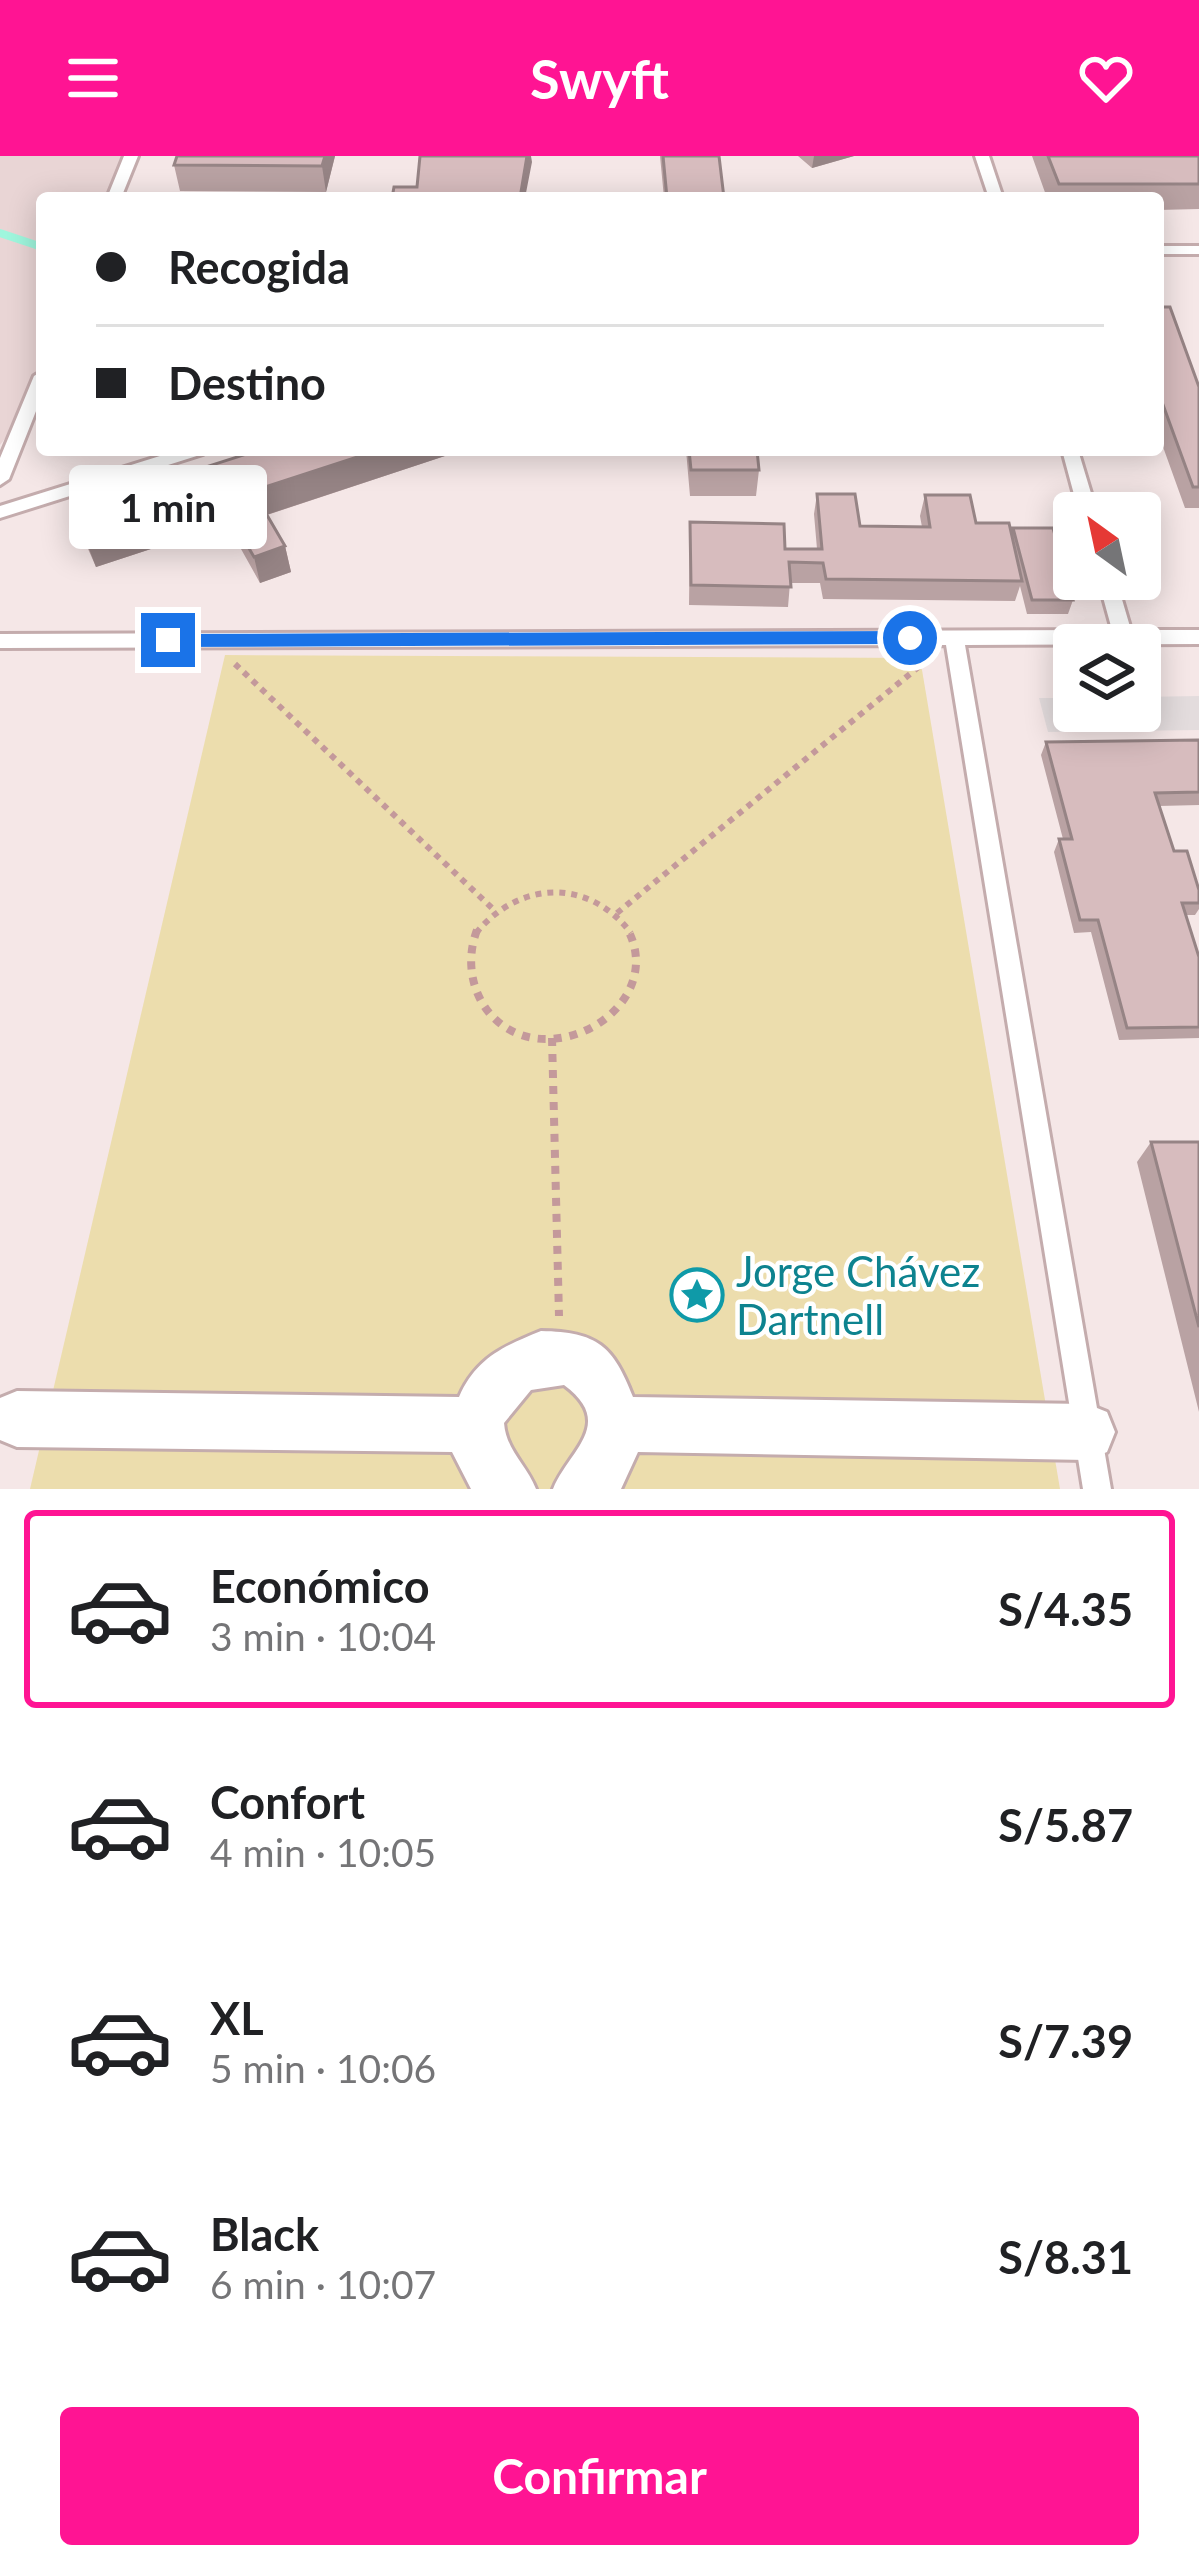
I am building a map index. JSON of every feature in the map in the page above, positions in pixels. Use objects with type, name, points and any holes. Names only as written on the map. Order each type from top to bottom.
[{"type":"street","points":[[508,1489],[488,1469],[477,1425],[483,1400],[496,1380],[536,1356],[560,1356],[581,1364],[599,1379],[611,1400],[616,1424],[603,1468],[581,1489]]},
{"type":"street","points":[[17,1419],[477,1425]]},
{"type":"street","points":[[616,1424],[1088,1432]]},
{"type":"lane","points":[[116,192],[131,156]]},
{"type":"lane","points":[[982,156],[994,192]]},
{"type":"lane","points":[[1164,250],[1199,250]]},
{"type":"lane","points":[[0,479],[36,391]]},
{"type":"lane","points":[[0,512],[178,456]]},
{"type":"lane","points":[[1072,456],[1082,492]]},
{"type":"lane","points":[[0,641],[1053,637]]},
{"type":"lane","points":[[1161,637],[1199,637]]},
{"type":"lane","points":[[954,638],[1097,1489]]},
{"type":"path","points":[[617,913],[954,638]]},
{"type":"path","points":[[210,640],[494,909]]},
{"type":"path","points":[[545,889],[572,890],[617,913],[632,933],[638,956],[636,979],[625,1001],[606,1020],[552,1038],[523,1034],[496,1022],[476,1002],[466,978],[466,953],[476,929],[494,909],[545,889]]},
{"type":"path","points":[[552,1038],[560,1356]]},
{"type":"shaded area","points":[[0,156],[124,156],[109,192],[36,192],[36,371],[11,431],[0,445]]},
{"type":"shaded area","points":[[225,655],[920,658],[1060,1489],[30,1489]]},
{"type":"shaded area","points":[[1199,696],[1199,730],[1161,731],[1161,697]]},
{"type":"shaded area","points":[[1039,698],[1053,698],[1053,732],[1048,732]]},
{"type":"building","points":[[177,156],[325,156],[322,166],[174,165]]},
{"type":"building","points":[[420,156],[527,156],[521,192],[393,192],[394,187],[417,187]]},
{"type":"building","points":[[663,156],[719,156],[723,192],[666,192]]},
{"type":"building","points":[[1048,156],[1199,156],[1199,184],[1059,184]]},
{"type":"building","points":[[1164,307],[1170,307],[1199,387],[1199,487],[1193,487],[1164,407]]},
{"type":"building","points":[[240,456],[361,456],[253,491],[285,546],[254,557],[220,498],[86,541],[71,510]]},
{"type":"building","points":[[690,456],[758,456],[759,470],[691,470]]},
{"type":"building","points":[[817,494],[855,494],[860,526],[930,527],[925,495],[970,495],[976,523],[1009,523],[1022,581],[826,579],[823,563],[789,562],[791,587],[691,585],[690,522],[784,524],[785,549],[822,549]]},
{"type":"building","points":[[1013,528],[1053,528],[1053,600],[1032,600]]},
{"type":"building","points":[[1199,740],[1199,792],[1155,793],[1174,851],[1187,851],[1199,890],[1199,903],[1182,903],[1199,957],[1199,1027],[1127,1028],[1098,920],[1080,920],[1059,839],[1072,839],[1046,742]]},
{"type":"building","points":[[1151,1142],[1199,1142],[1199,1327]]},
{"type":"waterway","points":[[0,233],[36,245]]},
{"type":"place","name":"Jorge Chávez Dartnell","points":[[697,1295]]},
{"type":"route","points":[[168,640],[910,638]]}]
